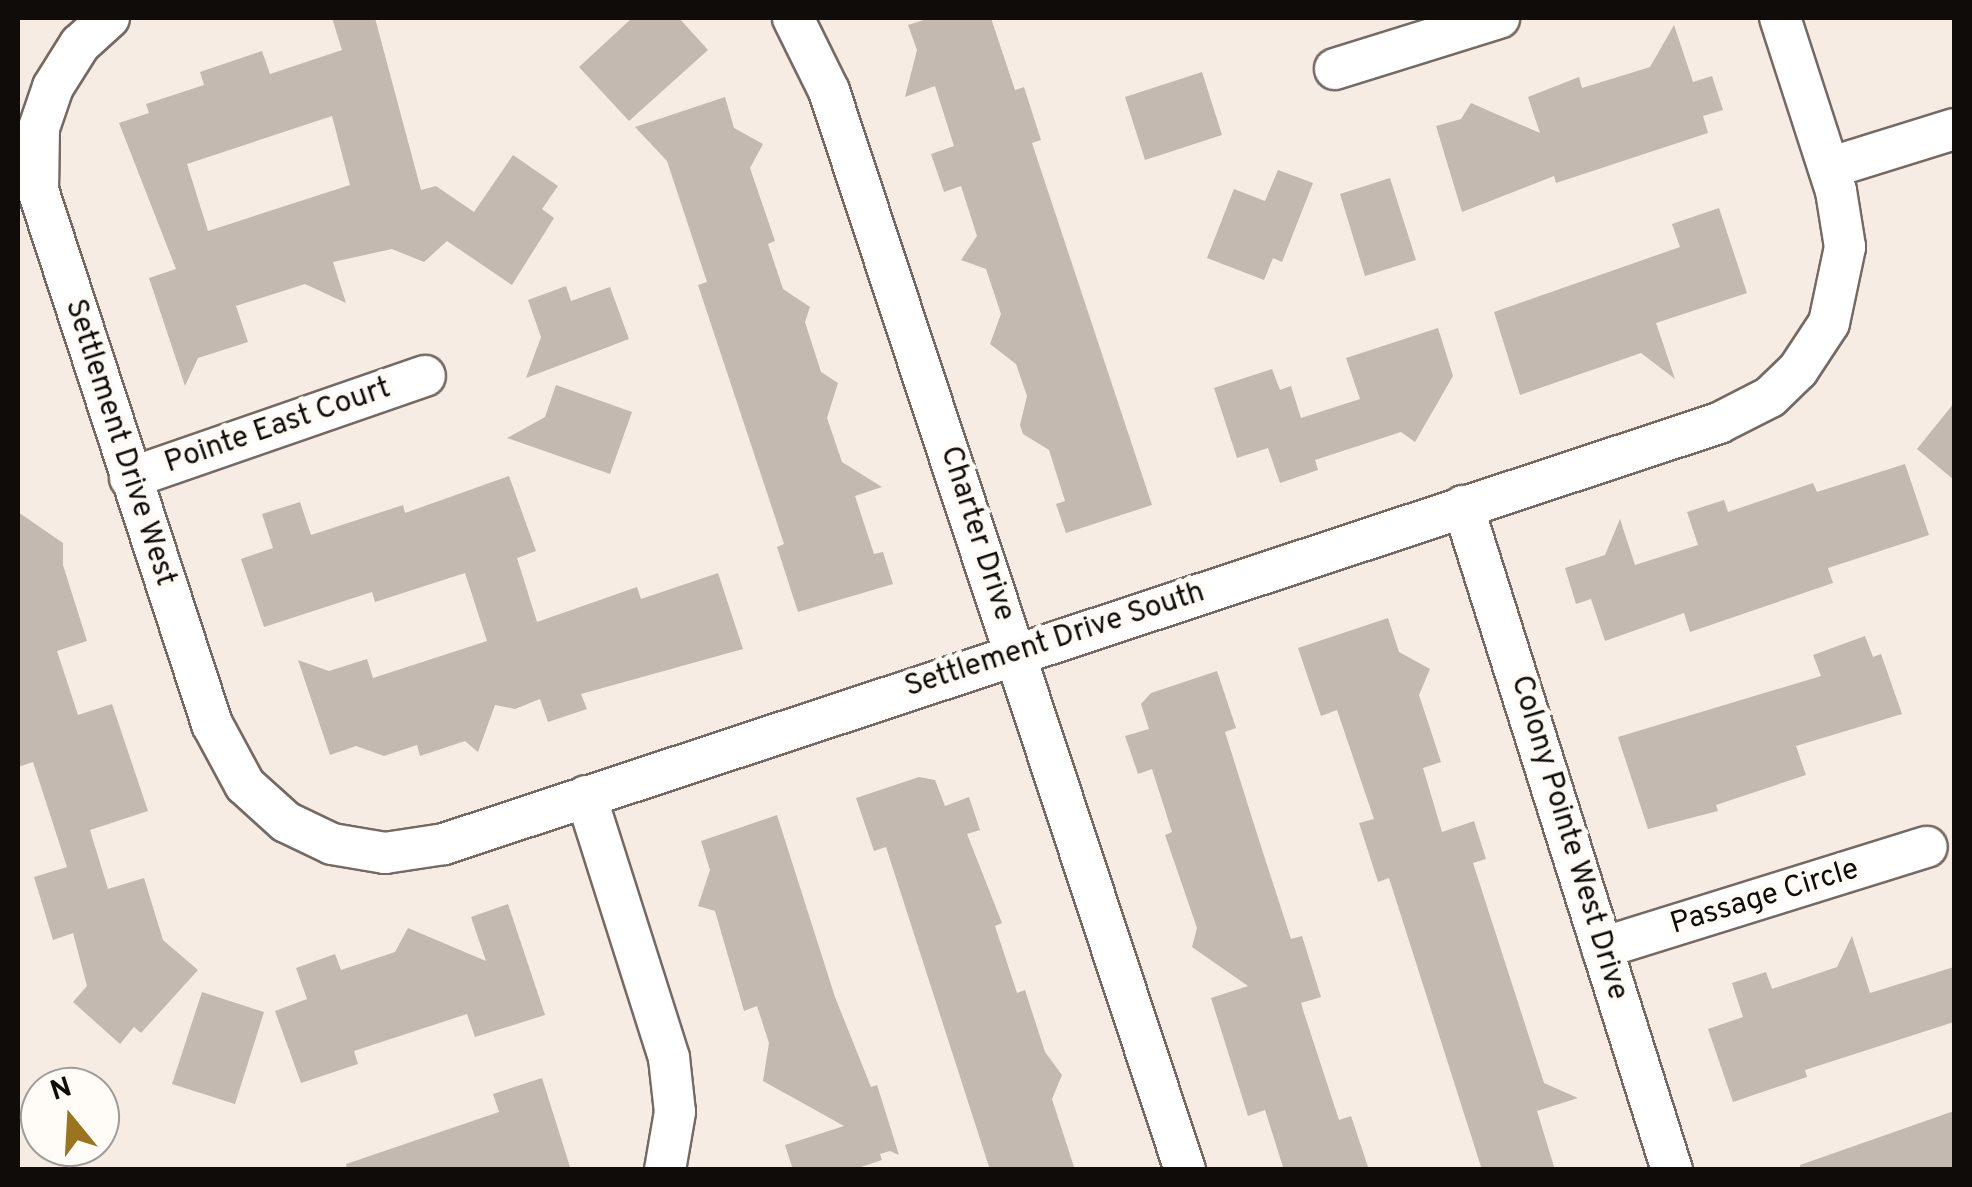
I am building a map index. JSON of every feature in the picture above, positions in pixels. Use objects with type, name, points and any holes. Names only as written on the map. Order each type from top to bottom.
[{"type":"street","name":"Charter Drive","points":[[793,18],[830,91],[1186,1170]]},
{"type":"street","points":[[1335,69],[1499,18]]},
{"type":"street","name":"Settlement Drive South","points":[[286,822],[332,844],[384,853],[444,844],[1719,423],[1770,397],[1805,358],[1829,323],[1844,266],[1841,211],[1780,18]]},
{"type":"street","name":"Settlement Drive West","points":[[94,31],[44,111],[38,190],[217,738],[245,785],[286,822]]},
{"type":"street","points":[[1829,168],[1954,129]]},
{"type":"street","name":"Pointe East Court","points":[[130,478],[425,376]]},
{"type":"street","name":"Colony Pointe West Drive","points":[[1463,506],[1672,1170]]},
{"type":"street","points":[[586,796],[673,1075],[674,1131],[665,1170]]},
{"type":"street","name":"Passage Circle","points":[[1602,948],[1928,847]]},
{"type":"building","points":[[332,18],[375,18],[421,190],[436,186],[474,212],[513,155],[558,186],[542,209],[554,218],[512,285],[447,241],[424,262],[392,249],[333,262],[346,303],[305,284],[236,306],[248,342],[198,358],[185,386],[149,278],[176,269],[119,123],[149,113],[146,104],[204,85],[200,72],[262,51],[270,74],[342,50]],"holes":[[[332,116],[350,185],[208,231],[187,164]]]},
{"type":"building","points":[[632,18],[679,18],[708,50],[629,121],[579,67]]},
{"type":"building","points":[[930,18],[991,18],[1015,90],[1024,87],[1041,140],[1032,143],[1152,505],[1066,533],[1056,504],[1065,501],[1049,450],[1023,434],[1020,425],[1027,396],[1016,364],[990,344],[1001,314],[986,269],[961,260],[977,236],[961,186],[944,192],[931,154],[954,146],[935,86],[905,97],[917,50],[908,25]]},
{"type":"building","points":[[1674,25],[1693,82],[1712,76],[1723,110],[1703,116],[1708,133],[1556,183],[1554,176],[1462,212],[1436,126],[1461,119],[1471,103],[1540,133],[1528,97],[1579,77],[1582,88],[1650,67]]},
{"type":"building","points":[[1202,72],[1222,135],[1145,160],[1125,97]]},
{"type":"building","points":[[725,97],[734,128],[763,144],[750,168],[775,241],[768,244],[783,289],[810,307],[805,322],[821,372],[838,383],[827,418],[842,462],[882,487],[855,496],[874,554],[883,552],[893,584],[798,612],[777,547],[784,544],[698,285],[707,282],[667,161],[635,127]]},
{"type":"building","points":[[1278,170],[1313,183],[1282,262],[1273,258],[1264,280],[1207,258],[1234,189],[1265,201]]},
{"type":"building","points":[[1390,178],[1416,260],[1365,276],[1340,194]]},
{"type":"building","points":[[1719,208],[1747,293],[1656,323],[1675,379],[1641,353],[1520,395],[1494,312],[1680,247],[1672,224]]},
{"type":"building","points":[[566,286],[571,301],[610,287],[629,339],[526,378],[541,337],[528,300]]},
{"type":"building","points":[[1438,328],[1453,376],[1415,442],[1401,432],[1315,460],[1318,470],[1280,483],[1268,448],[1237,458],[1214,388],[1272,369],[1280,390],[1291,386],[1301,418],[1360,399],[1346,358]]},
{"type":"building","points":[[556,385],[632,412],[610,474],[507,438],[545,417]]},
{"type":"building","points":[[1954,403],[1954,480],[1917,449]]},
{"type":"building","points":[[1905,464],[1929,535],[1828,568],[1833,583],[1690,632],[1684,613],[1605,641],[1591,599],[1576,604],[1565,568],[1605,555],[1620,519],[1635,565],[1698,545],[1687,512],[1724,500],[1728,512],[1813,483],[1817,492]]},
{"type":"building","points":[[509,476],[536,551],[517,558],[537,622],[637,587],[641,599],[718,573],[743,649],[581,694],[587,709],[548,722],[540,699],[515,709],[495,705],[478,752],[465,741],[420,756],[417,745],[384,756],[356,746],[330,755],[298,660],[329,671],[367,659],[373,678],[487,641],[465,573],[375,602],[372,592],[264,627],[241,559],[273,548],[262,514],[300,502],[311,535],[403,505],[405,513]]},
{"type":"building","points":[[18,512],[63,543],[63,565],[87,641],[57,651],[78,715],[112,704],[148,811],[90,830],[108,889],[144,878],[163,940],[198,970],[141,1033],[134,1027],[120,1044],[73,1002],[87,986],[73,933],[53,940],[34,877],[67,867],[33,762],[18,767]]},
{"type":"building","points":[[1388,618],[1399,652],[1430,669],[1419,695],[1441,762],[1423,768],[1442,832],[1474,821],[1486,859],[1473,863],[1544,1083],[1578,1098],[1537,1111],[1555,1170],[1482,1170],[1389,878],[1378,882],[1359,823],[1374,819],[1337,710],[1321,716],[1298,648]]},
{"type":"building","points":[[1865,636],[1873,657],[1881,654],[1902,714],[1796,746],[1806,775],[1716,805],[1718,811],[1648,829],[1618,737],[1821,676],[1813,655]]},
{"type":"building","points":[[1217,671],[1236,728],[1225,732],[1258,837],[1291,939],[1302,936],[1321,997],[1301,1003],[1304,1013],[1339,1120],[1351,1116],[1369,1170],[1284,1170],[1265,1110],[1248,1116],[1211,998],[1248,986],[1192,947],[1197,928],[1165,835],[1172,832],[1152,769],[1138,774],[1125,736],[1149,729],[1141,704],[1151,693]]},
{"type":"building","points":[[919,777],[935,780],[945,806],[969,797],[980,830],[967,834],[1002,923],[995,926],[1017,993],[1025,990],[1045,1052],[1062,1075],[1052,1099],[1075,1170],[990,1170],[886,847],[874,851],[856,798]]},
{"type":"building","points":[[777,815],[835,997],[871,1087],[877,1085],[899,1155],[890,1151],[880,1154],[882,1160],[852,1170],[793,1170],[785,1145],[844,1126],[763,1081],[769,1043],[757,1006],[744,1011],[715,911],[698,906],[710,870],[701,841]]},
{"type":"building","points":[[508,904],[545,1015],[475,1037],[467,1014],[354,1051],[358,1064],[301,1083],[275,1011],[307,999],[296,968],[335,954],[341,970],[395,952],[408,928],[486,961],[471,917]]},
{"type":"building","points":[[1852,936],[1870,993],[1954,967],[1954,1022],[1805,1070],[1807,1077],[1733,1102],[1708,1029],[1743,1017],[1732,983],[1766,972],[1772,989],[1837,967]]},
{"type":"building","points":[[202,992],[264,1012],[235,1104],[172,1084]]},
{"type":"building","points":[[542,1078],[571,1170],[347,1170],[346,1164],[499,1112],[493,1094]]},
{"type":"building","points":[[1954,1111],[1954,1170],[1801,1170],[1800,1165]]}]
